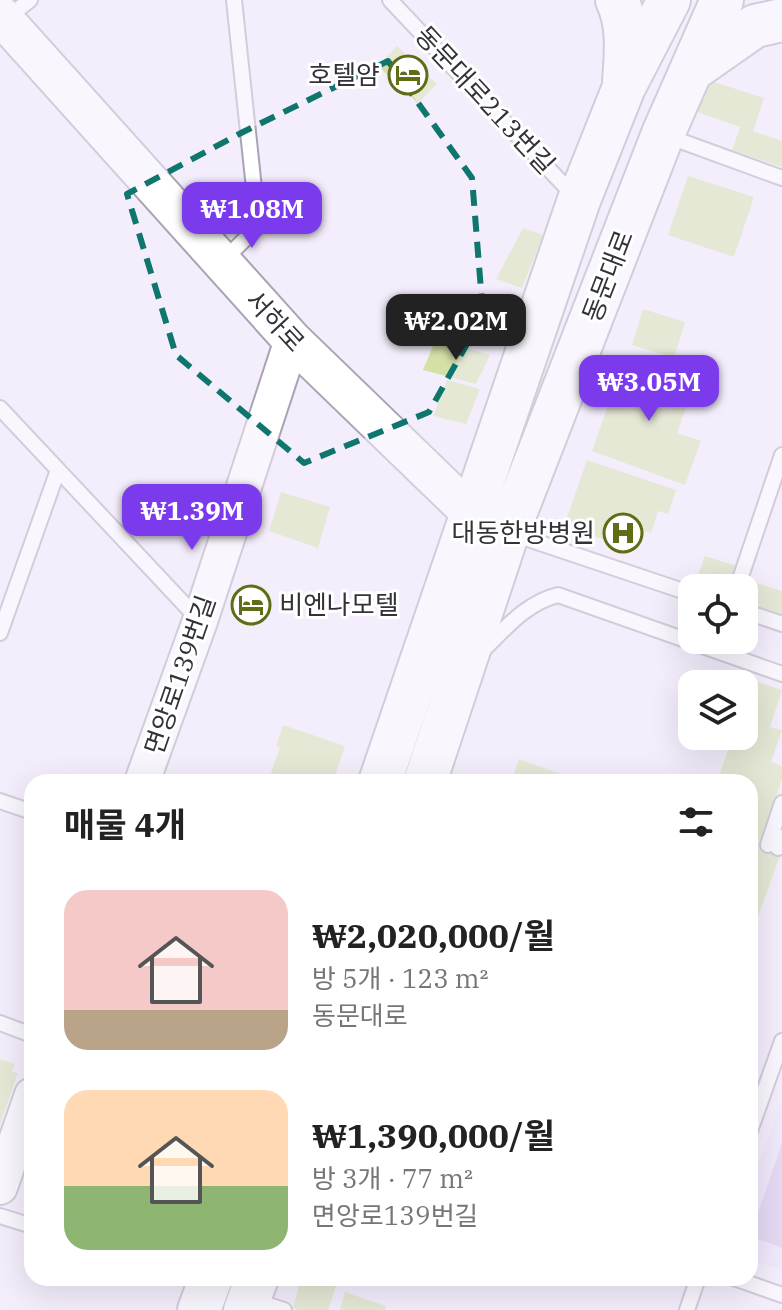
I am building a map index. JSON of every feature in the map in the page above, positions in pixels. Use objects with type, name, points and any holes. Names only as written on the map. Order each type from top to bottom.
[{"type":"main road","points":[[617,0],[623,12],[627,48],[624,87]]},
{"type":"main road","name":"동문대로","points":[[428,774],[463,670],[490,523],[579,200],[624,87],[669,0]]},
{"type":"main road","name":"동문대로","points":[[383,774],[490,523],[722,0]]},
{"type":"main road","points":[[741,0],[782,18]]},
{"type":"main road","name":"서하로","points":[[8,15],[221,263],[292,340],[490,523]]},
{"type":"main road","points":[[692,70],[755,26],[782,18]]},
{"type":"street","name":"면앙로139번길","points":[[145,774],[200,621],[292,340]]},
{"type":"street","points":[[0,1187],[24,1118]]},
{"type":"lane","points":[[221,263],[258,226],[234,0]]},
{"type":"lane","name":"동문대로213번길","points":[[390,0],[579,200]]},
{"type":"lane","points":[[663,134],[782,178]]},
{"type":"lane","points":[[0,408],[200,621]]},
{"type":"lane","points":[[742,574],[782,455]]},
{"type":"lane","points":[[2,629],[58,470]]},
{"type":"lane","points":[[490,523],[678,589]]},
{"type":"lane","points":[[463,670],[520,614],[542,599],[558,595],[678,633]]},
{"type":"lane","points":[[758,616],[782,624]]},
{"type":"lane","points":[[735,654],[782,674]]},
{"type":"lane","points":[[0,801],[24,809]]},
{"type":"lane","points":[[776,843],[782,803]]},
{"type":"lane","points":[[0,1023],[24,1032]]},
{"type":"lane","points":[[758,1108],[782,1041]]},
{"type":"lane","points":[[0,1216],[24,1224]]},
{"type":"lane","points":[[687,1310],[695,1286]]},
{"type":"lane","points":[[757,1286],[782,1295]]},
{"type":"highlighted area","points":[[388,61],[472,178],[483,315],[429,412],[304,463],[176,355],[127,194],[243,132]]},
{"type":"shaded area","points":[[782,1099],[782,1270],[758,1262],[758,1164]]},
{"type":"shaded area","points":[[782,1143],[782,1248],[758,1239],[758,1213]]},
{"type":"building","name":"호텔얌","points":[[397,46],[437,84],[418,103],[378,66]]},
{"type":"building","points":[[708,80],[764,98],[753,131],[782,141],[782,167],[732,150],[740,127],[697,112]]},
{"type":"building","points":[[688,176],[754,197],[734,257],[668,235]]},
{"type":"building","points":[[523,228],[543,235],[522,288],[496,279]]},
{"type":"building","points":[[643,309],[685,322],[674,358],[632,345]]},
{"type":"building","points":[[436,339],[490,355],[476,384],[423,370]]},
{"type":"building","points":[[625,358],[695,382],[677,433],[701,441],[685,485],[592,451]]},
{"type":"building","points":[[447,380],[480,389],[466,424],[433,416]]},
{"type":"building","points":[[587,460],[676,490],[668,514],[658,511],[651,533],[645,531],[639,548],[632,546],[631,549],[564,526]]},
{"type":"building","points":[[281,492],[330,507],[318,548],[269,531]]},
{"type":"building","points":[[705,556],[736,566],[733,574],[698,574]]},
{"type":"building","points":[[758,583],[782,591],[782,615],[761,608]]},
{"type":"building","points":[[758,682],[782,690],[770,727],[782,730],[771,762],[782,766],[782,779],[761,842],[782,850],[758,917],[758,774],[720,774],[728,750],[758,750]]},
{"type":"building","points":[[283,725],[345,746],[336,774],[271,774],[280,747],[276,746]]},
{"type":"building","points":[[519,759],[561,774],[514,774]]},
{"type":"building","points":[[0,1059],[15,1064],[12,1072],[18,1073],[0,1124]]},
{"type":"building","points":[[299,1286],[336,1286],[328,1310],[293,1308]]},
{"type":"building","points":[[345,1292],[386,1306],[385,1310],[340,1310]]},
{"type":"place","name":"호텔얌","points":[[408,75]]},
{"type":"place","name":"대동한방병원","points":[[623,533]]},
{"type":"place","name":"비엔나모텔","points":[[251,605]]}]
